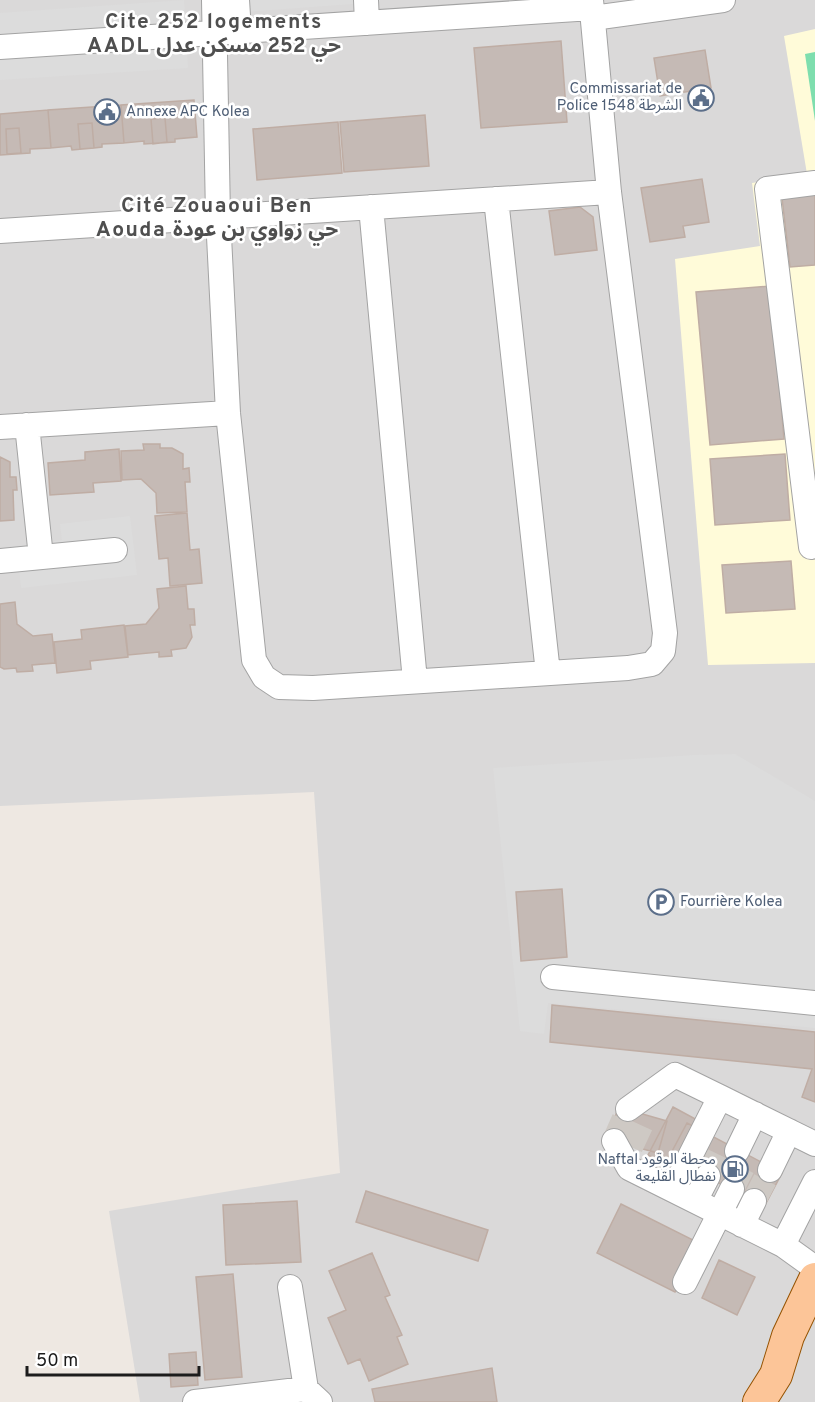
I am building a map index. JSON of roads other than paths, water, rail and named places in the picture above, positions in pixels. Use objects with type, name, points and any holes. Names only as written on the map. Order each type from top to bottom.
[{"type":"main road","points":[[759,1402],[776,1375],[788,1336],[815,1279]]},
{"type":"main road","points":[[735,1402],[788,1336]]},
{"type":"street","points":[[214,0],[218,217],[228,413],[254,660],[264,677],[279,687],[313,688],[628,668],[652,664],[663,651],[665,633],[609,192],[592,9]]},
{"type":"street","points":[[237,0],[239,32]]},
{"type":"street","points":[[0,47],[239,32],[367,11],[592,9],[723,0]]},
{"type":"street","points":[[812,547],[767,189],[815,183]]},
{"type":"street","points":[[0,231],[609,192]]},
{"type":"street","points":[[496,199],[548,673]]},
{"type":"street","points":[[371,207],[415,681]]},
{"type":"street","points":[[0,427],[228,413]]},
{"type":"street","points":[[27,425],[40,557]]},
{"type":"street","points":[[0,561],[115,550]]},
{"type":"street","points":[[553,978],[815,1003]]},
{"type":"street","points":[[637,1112],[675,1074],[815,1144]]},
{"type":"street","points":[[754,1114],[741,1154],[754,1114]]},
{"type":"street","points":[[685,1282],[707,1208],[754,1114]]},
{"type":"street","points":[[625,1152],[707,1208],[783,1245],[815,1268]]},
{"type":"street","points":[[783,1245],[815,1182]]},
{"type":"street","points":[[707,1208],[726,1185],[707,1208]]},
{"type":"street","points":[[195,1402],[313,1396],[290,1287]]},
{"type":"tunnel","points":[[614,1141],[628,1109]]},
{"type":"tunnel","points":[[631,1147],[646,1115]]},
{"type":"tunnel","points":[[708,1176],[723,1145]]},
{"type":"tunnel","points":[[732,1189],[748,1157]]},
{"type":"tunnel","points":[[754,1201],[770,1170]]},
{"type":"place","name":"Commissariat de Police 1548 الشرطة","points":[[701,98]]},
{"type":"place","name":"Annexe APC Kolea","points":[[107,112]]},
{"type":"place","name":"Fourrière Kolea","points":[[661,902]]},
{"type":"place","name":"Naftal محطة الوقود نفطال القليعة","points":[[735,1169]]},
{"type":"district","name":"Cite 252 logements AADL حي 252 مسكن عدل","points":[[214,34]]},
{"type":"district","name":"Cité Zouaoui Ben Aouda حي زواوي بن عودة","points":[[217,218]]}]
